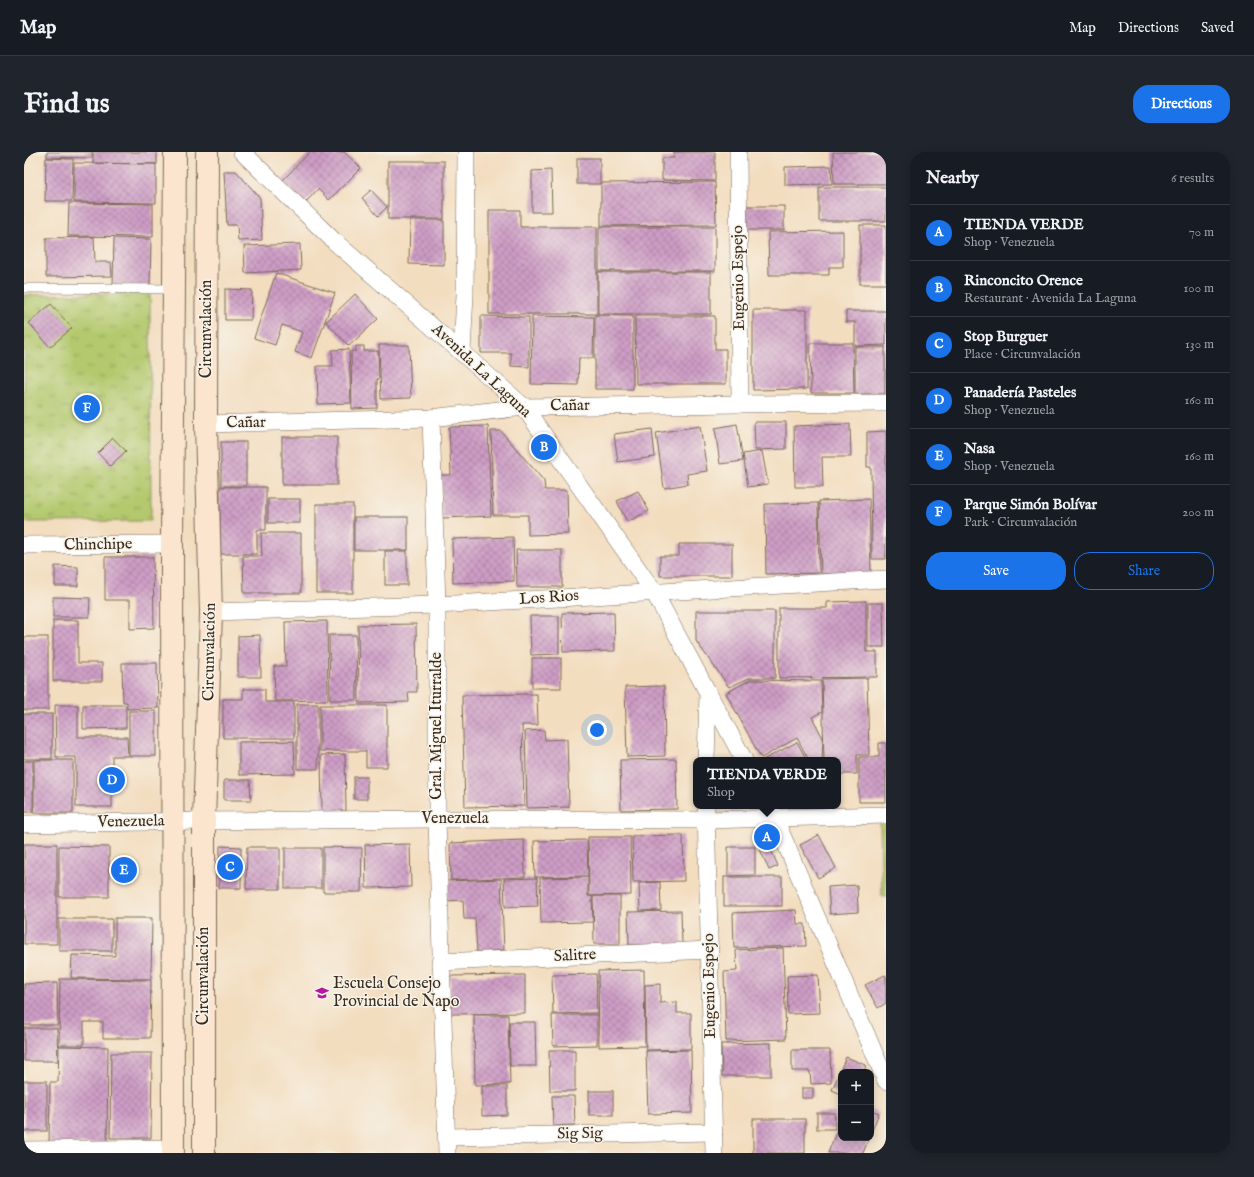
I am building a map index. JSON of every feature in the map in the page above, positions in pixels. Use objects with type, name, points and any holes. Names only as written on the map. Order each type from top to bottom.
[{"type":"main road","name":"Circunvalación","points":[[173,1151],[172,544],[175,152]]},
{"type":"main road","name":"Circunvalación","points":[[204,1153],[204,821],[212,612],[206,424],[207,152]]},
{"type":"street","name":"Avenida La Laguna","points":[[242,152],[334,241],[462,351],[524,407],[654,592],[742,757]]},
{"type":"street","points":[[462,351],[465,296],[466,152]]},
{"type":"street","name":"Eugenio Espejo","points":[[738,152],[740,404]]},
{"type":"street","name":"Cañar","points":[[206,424],[431,418],[524,407],[886,403]]},
{"type":"street","name":"Gral. Miguel Iturralde","points":[[431,418],[437,605],[437,819],[440,962],[447,1145]]},
{"type":"street","name":"Chinchipe","points":[[24,546],[172,544]]},
{"type":"street","name":"Los Rios","points":[[212,612],[437,605],[886,579]]},
{"type":"street","points":[[706,757],[708,692]]},
{"type":"street","points":[[772,811],[886,1081]]},
{"type":"street","name":"Venezuela","points":[[24,824],[172,821],[437,819],[772,811],[886,815]]},
{"type":"street","name":"Eugenio Espejo","points":[[705,813],[710,950],[714,1153]]},
{"type":"street","name":"Salitre","points":[[440,962],[710,950]]},
{"type":"street","name":"Sig Sig","points":[[447,1145],[714,1132]]},
{"type":"street","points":[[24,1150],[173,1151]]},
{"type":"lane","points":[[24,288],[174,289]]},
{"type":"green space","points":[[150,293],[151,521],[24,522],[24,295]]},
{"type":"green space","points":[[880,822],[886,822],[886,896],[882,896]]},
{"type":"building","points":[[47,152],[92,152],[92,158],[47,157]]},
{"type":"building","points":[[93,152],[157,152],[157,164],[93,163]]},
{"type":"building","points":[[310,152],[344,152],[361,168],[329,200],[318,189],[305,203],[282,181]]},
{"type":"building","points":[[674,152],[715,152],[715,181],[662,180],[662,158],[674,158]]},
{"type":"building","points":[[833,152],[886,152],[886,184],[834,184]]},
{"type":"building","points":[[46,158],[73,159],[72,201],[45,201]]},
{"type":"building","points":[[577,158],[600,158],[600,184],[577,184]]},
{"type":"building","points":[[388,161],[444,161],[444,219],[388,219]]},
{"type":"building","points":[[74,163],[156,164],[156,203],[74,202]]},
{"type":"building","points":[[831,166],[832,184],[785,185],[785,167]]},
{"type":"building","points":[[551,170],[552,212],[532,212],[532,171]]},
{"type":"building","points":[[224,171],[236,171],[260,198],[262,240],[238,241],[237,225],[227,225]]},
{"type":"building","points":[[715,182],[716,225],[601,226],[601,183]]},
{"type":"building","points":[[819,187],[886,187],[886,221],[819,221]]},
{"type":"building","points":[[371,190],[387,207],[378,216],[362,198]]},
{"type":"building","points":[[69,203],[153,204],[153,237],[68,236]]},
{"type":"building","points":[[745,206],[784,206],[784,230],[745,230]]},
{"type":"building","points":[[489,210],[520,210],[520,227],[597,227],[597,314],[489,314]]},
{"type":"building","points":[[410,220],[444,220],[444,265],[409,264]]},
{"type":"building","points":[[860,225],[886,225],[886,284],[860,284]]},
{"type":"building","points":[[599,227],[715,227],[715,271],[599,271]]},
{"type":"building","points":[[843,231],[843,267],[829,267],[829,275],[769,275],[768,232]]},
{"type":"building","points":[[94,237],[95,262],[111,262],[112,276],[46,277],[46,238]]},
{"type":"building","points":[[114,238],[151,239],[150,286],[113,285]]},
{"type":"building","points":[[300,244],[301,270],[245,273],[244,246]]},
{"type":"building","points":[[598,272],[711,272],[711,314],[598,314]]},
{"type":"building","points":[[276,273],[335,293],[312,358],[295,352],[302,332],[282,325],[275,345],[254,338]]},
{"type":"building","points":[[225,289],[252,290],[251,320],[225,320]]},
{"type":"building","points":[[355,294],[378,319],[349,346],[326,322]]},
{"type":"building","points":[[51,304],[72,328],[50,347],[29,323]]},
{"type":"building","points":[[753,310],[807,310],[807,389],[753,390]]},
{"type":"building","points":[[846,311],[886,311],[886,345],[855,346],[855,322],[846,322]]},
{"type":"building","points":[[595,315],[633,316],[633,389],[595,389]]},
{"type":"building","points":[[481,316],[529,317],[529,367],[511,366],[511,353],[481,353]]},
{"type":"building","points":[[532,316],[594,317],[593,358],[579,358],[578,385],[531,384]]},
{"type":"building","points":[[635,316],[715,316],[715,349],[726,349],[726,384],[636,384]]},
{"type":"building","points":[[810,343],[853,343],[854,393],[811,393]]},
{"type":"building","points":[[379,345],[409,345],[411,398],[381,399]]},
{"type":"building","points":[[356,346],[364,346],[364,351],[378,351],[379,379],[377,379],[377,408],[352,409],[351,351],[356,351]]},
{"type":"building","points":[[855,347],[885,347],[885,394],[855,394]]},
{"type":"building","points":[[349,349],[351,403],[318,404],[317,366],[333,366],[332,350]]},
{"type":"building","points":[[754,422],[786,422],[786,449],[755,450]]},
{"type":"building","points":[[737,424],[743,461],[720,464],[715,428]]},
{"type":"building","points":[[850,424],[851,457],[822,457],[823,487],[795,487],[794,426]]},
{"type":"building","points":[[488,426],[491,516],[442,518],[441,475],[451,475],[449,427]]},
{"type":"building","points":[[700,426],[707,471],[687,474],[688,484],[664,488],[656,433]]},
{"type":"building","points":[[652,429],[655,457],[618,462],[614,434]]},
{"type":"building","points":[[491,431],[501,431],[544,481],[545,490],[567,490],[568,534],[528,535],[528,515],[493,515]]},
{"type":"building","points":[[886,431],[886,559],[872,559],[871,467],[867,467],[867,432]]},
{"type":"building","points":[[282,437],[337,437],[337,485],[282,485]]},
{"type":"building","points":[[113,438],[126,451],[110,466],[98,453]]},
{"type":"building","points":[[221,442],[246,442],[246,486],[221,486]]},
{"type":"building","points":[[762,451],[768,484],[748,487],[743,454]]},
{"type":"building","points":[[220,487],[266,487],[266,530],[257,530],[257,554],[220,554]]},
{"type":"building","points":[[638,491],[649,511],[627,522],[617,501]]},
{"type":"building","points":[[268,499],[300,499],[300,523],[268,523]]},
{"type":"building","points":[[869,499],[871,573],[821,574],[819,501]]},
{"type":"building","points":[[818,503],[819,573],[766,574],[765,504]]},
{"type":"building","points":[[316,504],[353,504],[353,593],[316,593]]},
{"type":"building","points":[[354,517],[408,517],[408,550],[354,550]]},
{"type":"building","points":[[261,533],[301,533],[301,593],[244,593],[243,556],[262,556]]},
{"type":"building","points":[[513,537],[514,581],[453,583],[452,539]]},
{"type":"building","points":[[679,544],[732,544],[732,576],[660,576],[660,556],[679,556]]},
{"type":"building","points":[[516,550],[562,550],[562,587],[517,587]]},
{"type":"building","points":[[385,551],[407,551],[407,585],[385,585]]},
{"type":"building","points":[[105,557],[153,557],[154,628],[130,629],[130,600],[105,600]]},
{"type":"building","points":[[55,566],[78,567],[78,586],[55,586]]},
{"type":"building","points":[[53,597],[90,598],[89,617],[53,617]]},
{"type":"building","points":[[866,601],[866,652],[877,652],[877,677],[779,678],[779,608],[827,608],[827,602]]},
{"type":"building","points":[[868,603],[883,603],[884,647],[868,647]]},
{"type":"building","points":[[696,611],[775,611],[775,678],[749,678],[729,687],[696,641]]},
{"type":"building","points":[[614,612],[615,651],[563,652],[562,613]]},
{"type":"building","points":[[530,616],[559,616],[559,654],[531,655]]},
{"type":"building","points":[[53,620],[78,620],[78,663],[102,663],[102,681],[53,681]]},
{"type":"building","points":[[327,621],[328,700],[275,701],[274,666],[286,666],[285,622]]},
{"type":"building","points":[[416,624],[417,692],[408,692],[409,702],[359,703],[358,625]]},
{"type":"building","points":[[260,635],[261,677],[238,677],[238,636]]},
{"type":"building","points":[[329,635],[356,635],[357,700],[330,700]]},
{"type":"building","points":[[24,637],[48,637],[48,710],[24,710]]},
{"type":"building","points":[[532,658],[561,658],[561,688],[532,688]]},
{"type":"building","points":[[122,663],[157,663],[158,708],[127,709],[127,702],[123,702]]},
{"type":"building","points":[[867,678],[869,755],[857,755],[857,774],[841,774],[841,757],[824,757],[822,679]]},
{"type":"building","points":[[750,680],[821,681],[822,712],[812,717],[823,738],[822,757],[807,757],[797,738],[760,757],[726,693]]},
{"type":"building","points":[[664,686],[665,756],[627,757],[625,687]]},
{"type":"building","points":[[243,689],[265,689],[265,702],[294,702],[294,738],[223,738],[223,699],[243,699]]},
{"type":"building","points":[[537,694],[538,725],[522,725],[524,806],[465,807],[462,695]]},
{"type":"building","points":[[297,704],[318,704],[318,769],[297,769]]},
{"type":"building","points":[[55,705],[78,705],[78,737],[127,737],[128,756],[112,756],[112,807],[76,807],[76,757],[56,757]]},
{"type":"building","points":[[83,705],[126,705],[126,728],[83,729]]},
{"type":"building","points":[[320,705],[387,705],[387,767],[366,767],[366,751],[320,751]]},
{"type":"building","points":[[129,711],[156,711],[156,756],[129,756]]},
{"type":"building","points":[[24,714],[52,714],[52,759],[24,759]]},
{"type":"building","points":[[544,730],[545,740],[567,739],[569,807],[527,808],[525,731]]},
{"type":"building","points":[[294,741],[295,774],[239,775],[239,742]]},
{"type":"building","points":[[797,742],[805,757],[769,757]]},
{"type":"building","points":[[879,743],[886,743],[886,802],[859,802],[859,757],[879,757]]},
{"type":"building","points":[[345,754],[346,811],[322,812],[321,755]]},
{"type":"building","points":[[676,759],[677,809],[621,810],[620,760]]},
{"type":"building","points":[[34,760],[73,760],[73,813],[34,813]]},
{"type":"building","points":[[24,761],[33,761],[33,812],[24,812]]},
{"type":"building","points":[[354,777],[367,777],[367,799],[354,799]]},
{"type":"building","points":[[224,780],[250,780],[251,800],[224,800]]},
{"type":"building","points":[[683,835],[684,881],[633,882],[632,836]]},
{"type":"building","points":[[819,835],[836,868],[818,878],[800,845]]},
{"type":"building","points":[[588,837],[630,837],[631,895],[589,896]]},
{"type":"building","points":[[524,840],[525,877],[451,880],[450,843]]},
{"type":"building","points":[[587,840],[588,876],[535,877],[534,841]]},
{"type":"building","points":[[24,844],[57,844],[57,944],[24,944]]},
{"type":"building","points":[[410,844],[411,887],[366,888],[365,845]]},
{"type":"building","points":[[769,845],[778,866],[769,870],[760,849]]},
{"type":"building","points":[[59,846],[109,847],[109,897],[59,897]]},
{"type":"building","points":[[220,846],[241,847],[241,888],[219,888]]},
{"type":"building","points":[[247,847],[280,847],[280,889],[246,889]]},
{"type":"building","points":[[323,847],[362,848],[361,892],[323,892]]},
{"type":"building","points":[[728,847],[755,847],[755,875],[728,876]]},
{"type":"building","points":[[285,848],[321,848],[321,888],[285,888]]},
{"type":"building","points":[[588,877],[588,896],[592,896],[593,922],[541,923],[540,878]]},
{"type":"building","points":[[724,877],[782,877],[782,906],[724,906]]},
{"type":"building","points":[[537,878],[538,906],[505,907],[504,879]]},
{"type":"building","points":[[501,879],[504,950],[477,952],[475,919],[464,919],[463,900],[447,901],[446,881]]},
{"type":"building","points":[[660,882],[661,910],[640,911],[639,883]]},
{"type":"building","points":[[857,885],[858,912],[830,914],[828,887]]},
{"type":"building","points":[[593,896],[620,896],[620,944],[594,944]]},
{"type":"building","points":[[796,910],[797,924],[805,924],[806,946],[734,948],[733,913]]},
{"type":"building","points":[[681,911],[682,944],[629,945],[628,912]]},
{"type":"building","points":[[115,918],[152,918],[151,979],[71,978],[72,955],[115,956]]},
{"type":"building","points":[[59,919],[112,919],[112,951],[59,951]]},
{"type":"building","points":[[783,948],[786,1039],[726,1041],[724,972],[737,971],[736,950]]},
{"type":"building","points":[[644,970],[645,1046],[599,1047],[598,971]]},
{"type":"building","points":[[596,974],[597,1013],[553,1014],[552,975]]},
{"type":"building","points":[[525,975],[525,1013],[451,1014],[450,976]]},
{"type":"building","points":[[818,975],[820,1013],[788,1014],[787,976]]},
{"type":"building","points":[[885,975],[886,1003],[878,1008],[865,985]]},
{"type":"building","points":[[60,979],[151,980],[150,1038],[103,1038],[103,1022],[84,1022],[84,1045],[59,1045]]},
{"type":"building","points":[[57,983],[58,1025],[24,1025],[24,984]]},
{"type":"building","points":[[660,984],[660,1003],[677,1002],[677,1013],[691,1013],[691,1049],[646,1050],[645,985]]},
{"type":"building","points":[[474,1015],[508,1015],[510,1084],[475,1085]]},
{"type":"building","points":[[552,1015],[597,1015],[597,1045],[553,1046]]},
{"type":"building","points":[[509,1022],[535,1022],[536,1066],[510,1066]]},
{"type":"building","points":[[24,1028],[57,1028],[58,1061],[24,1061]]},
{"type":"building","points":[[771,1043],[771,1076],[722,1076],[721,1044]]},
{"type":"building","points":[[59,1046],[108,1047],[107,1144],[49,1143],[50,1082],[58,1082]]},
{"type":"building","points":[[549,1050],[575,1050],[575,1091],[550,1091]]},
{"type":"building","points":[[691,1050],[692,1113],[648,1114],[646,1051]]},
{"type":"building","points":[[792,1050],[830,1050],[831,1083],[811,1084],[810,1071],[792,1071]]},
{"type":"building","points":[[111,1053],[152,1053],[151,1138],[110,1138]]},
{"type":"building","points":[[846,1057],[866,1065],[865,1069],[841,1069]]},
{"type":"building","points":[[838,1076],[838,1093],[832,1090]]},
{"type":"building","points":[[24,1081],[47,1081],[47,1131],[24,1131]]},
{"type":"building","points":[[482,1086],[507,1086],[507,1115],[482,1116]]},
{"type":"building","points":[[802,1088],[813,1088],[813,1098],[802,1098]]},
{"type":"building","points":[[589,1091],[613,1091],[613,1115],[589,1115]]},
{"type":"building","points":[[552,1096],[574,1096],[575,1125],[553,1126]]},
{"type":"building","points":[[874,1111],[879,1113],[874,1126]]},
{"type":"building","points":[[817,1113],[835,1113],[835,1129],[817,1129]]},
{"type":"building","points":[[753,1119],[805,1119],[805,1153],[753,1153]]},
{"type":"building","points":[[838,1128],[838,1141],[868,1141],[863,1153],[828,1153]]},
{"type":"place","name":"Parque Simón Bolívar","points":[[87,408]]},
{"type":"place","name":"Rinconcito Orence","points":[[544,447]]},
{"type":"place","name":"Panadería Pasteles","points":[[112,780]]},
{"type":"place","name":"TIENDA VERDE","points":[[767,837]]},
{"type":"place","name":"Stop Burguer","points":[[230,867]]},
{"type":"place","name":"Nasa","points":[[124,870]]},
{"type":"place","name":"Escuela Consejo Provincial de Napo","points":[[322,993]]}]
